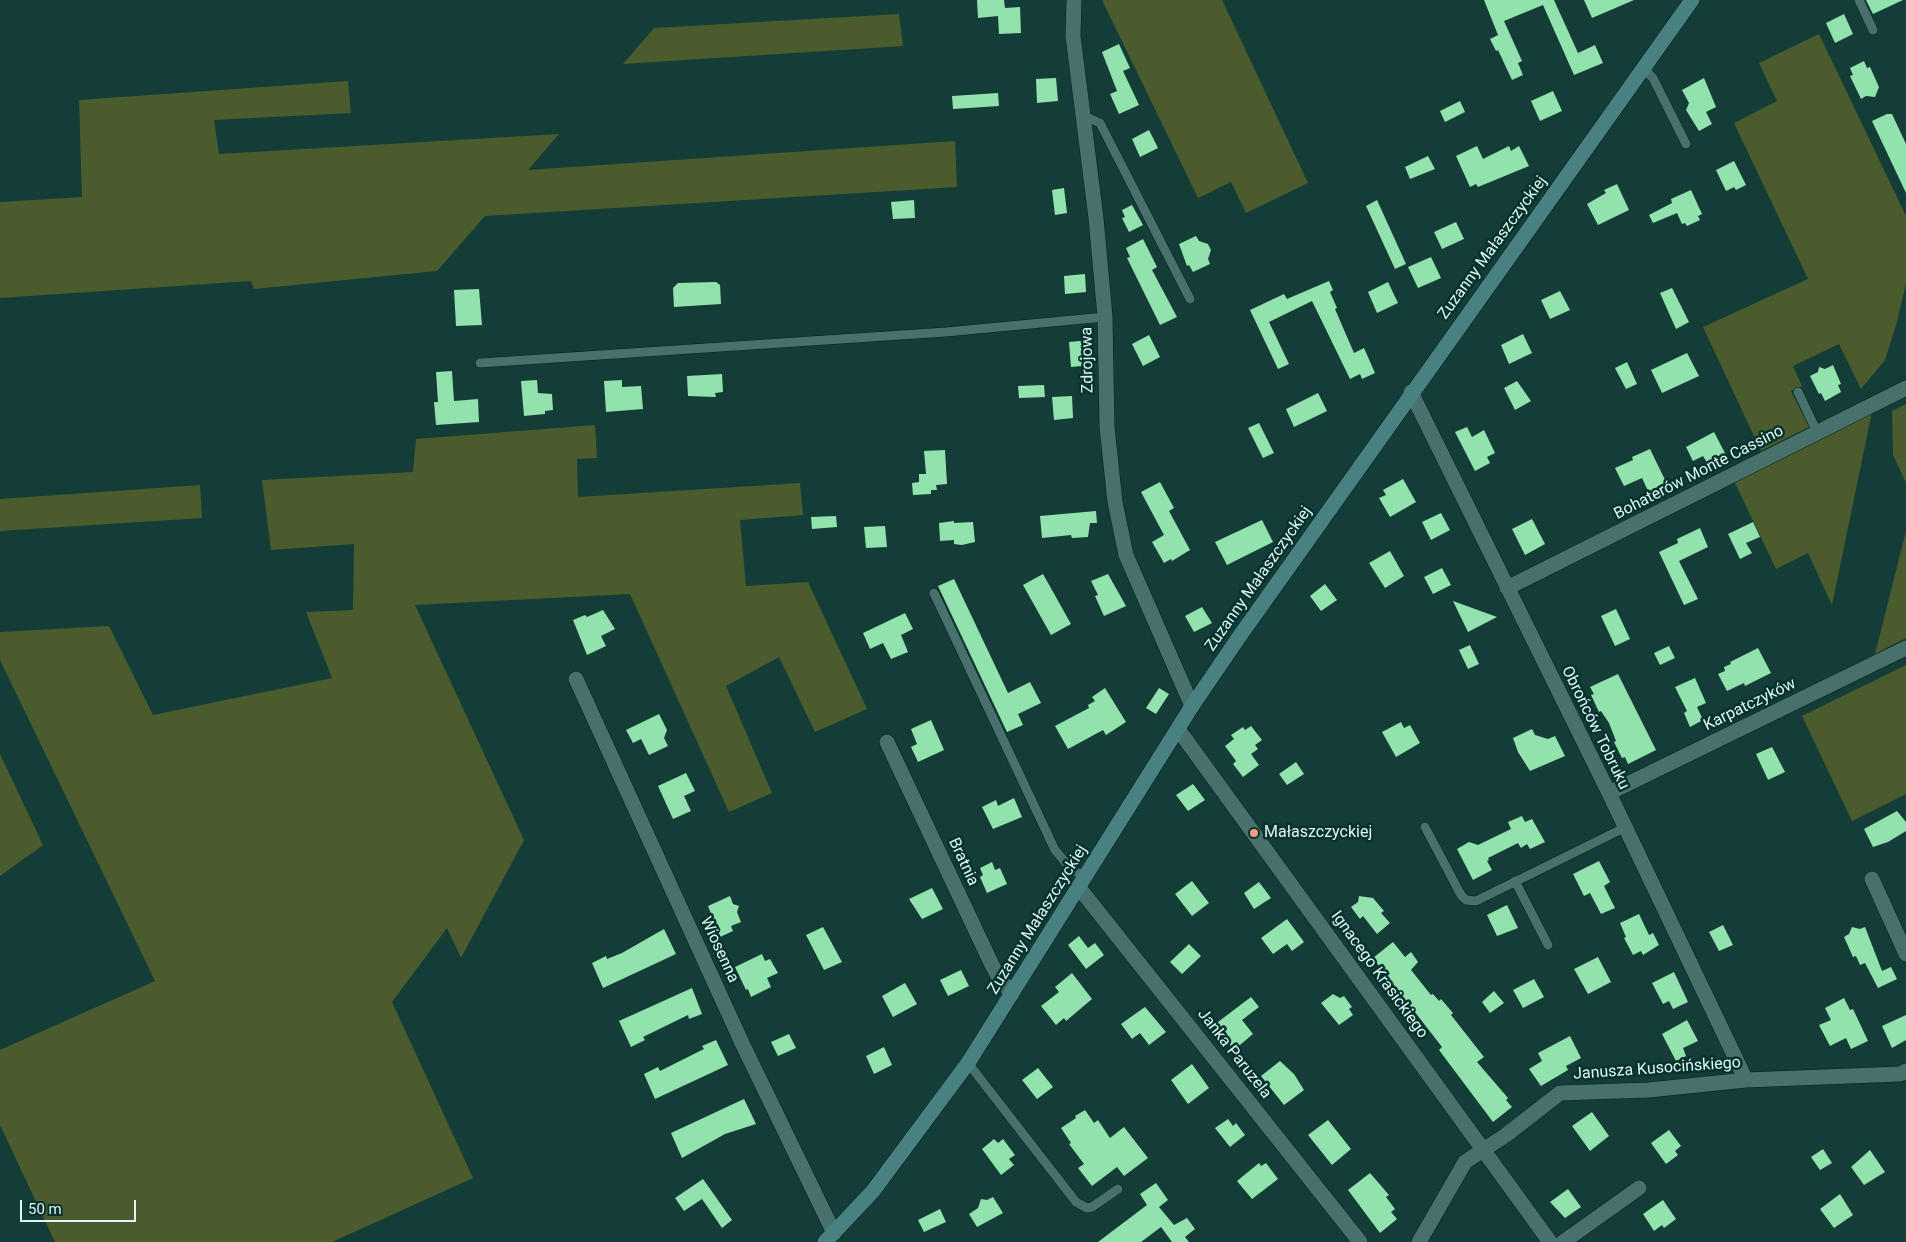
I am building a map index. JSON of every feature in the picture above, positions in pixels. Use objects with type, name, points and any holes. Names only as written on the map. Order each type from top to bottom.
[{"type":"street","name":"Zdrojowa","points":[[1074,0],[1073,36],[1096,218],[1105,318],[1107,427],[1115,502],[1126,556],[1192,706]]},
{"type":"street","name":"Zuzanny Małaszczyckiej","points":[[829,1238],[873,1191],[968,1063],[1083,883],[1192,706],[1411,392],[1692,0]]},
{"type":"street","name":"Bohaterów Monte Cassino","points":[[1507,588],[1906,388]]},
{"type":"street","name":"Obrońców Tobruku","points":[[1411,392],[1608,793],[1746,1080]]},
{"type":"street","name":"Karpatczyków","points":[[1608,793],[1906,648]]},
{"type":"street","name":"Wiosenna","points":[[576,679],[829,1238]]},
{"type":"street","name":"Ignacego Krasickiego","points":[[1178,729],[1550,1242]]},
{"type":"street","name":"Bratnia","points":[[887,742],[992,965],[999,978],[1012,994]]},
{"type":"street","points":[[1872,879],[1906,954]]},
{"type":"street","name":"Janka Paruzela","points":[[1083,883],[1360,1242]]},
{"type":"street","name":"Janusza Kusocińskiego","points":[[1419,1242],[1465,1162],[1560,1093],[1649,1090],[1746,1080],[1900,1074],[1906,1071]]},
{"type":"street","points":[[1563,1242],[1639,1188]]},
{"type":"lane","points":[[1859,0],[1873,30]]},
{"type":"lane","points":[[1643,68],[1653,78],[1686,144]]},
{"type":"lane","points":[[1082,115],[1100,123],[1190,299]]},
{"type":"lane","points":[[480,363],[936,332],[1105,318]]},
{"type":"lane","points":[[1798,392],[1817,432]]},
{"type":"lane","points":[[934,593],[1055,850],[1083,883]]},
{"type":"lane","points":[[1424,827],[1461,895],[1466,900],[1476,902],[1624,828]]},
{"type":"lane","points":[[1515,881],[1548,945]]},
{"type":"lane","points":[[968,1063],[1076,1202],[1087,1208],[1092,1207],[1118,1189]]},
{"type":"green space","points":[[1102,0],[1222,0],[1308,183],[1246,213],[1231,182],[1198,198]]},
{"type":"green space","points":[[899,14],[903,46],[623,64],[654,28]]},
{"type":"green space","points":[[1819,34],[1906,216],[1906,283],[1897,322],[1885,360],[1861,389],[1839,344],[1793,366],[1802,386],[1791,391],[1809,427],[1761,451],[1703,327],[1808,279],[1734,123],[1777,101],[1759,63]]},
{"type":"green space","points":[[348,81],[351,113],[214,120],[219,154],[559,134],[528,170],[955,141],[957,187],[485,216],[437,271],[254,289],[251,281],[0,298],[0,202],[82,197],[79,100]]},
{"type":"green space","points":[[1906,404],[1906,483],[1893,455],[1892,411]]},
{"type":"green space","points":[[1872,412],[1832,605],[1808,553],[1776,569],[1734,481]]},
{"type":"green space","points":[[595,425],[597,458],[577,459],[578,497],[800,483],[803,515],[740,520],[746,586],[808,582],[867,709],[815,732],[779,657],[726,686],[772,793],[729,812],[630,594],[415,605],[524,840],[461,958],[447,928],[392,1002],[473,1178],[332,1242],[55,1242],[0,1125],[0,1050],[155,981],[0,660],[0,632],[109,626],[153,715],[332,678],[306,612],[353,610],[354,544],[271,550],[262,480],[413,472],[416,439]]},
{"type":"green space","points":[[200,485],[202,518],[0,531],[0,499]]},
{"type":"green space","points":[[1906,531],[1906,638],[1875,654]]},
{"type":"green space","points":[[1906,665],[1906,794],[1852,821],[1802,716]]},
{"type":"green space","points":[[0,754],[43,845],[0,876]]},
{"type":"building","points":[[977,0],[1004,0],[1005,8],[1020,7],[1021,33],[999,34],[998,16],[978,18]]},
{"type":"building","points":[[1484,0],[1554,0],[1578,53],[1595,45],[1603,63],[1574,75],[1543,5],[1504,21],[1522,61],[1518,63],[1523,75],[1512,80],[1498,50],[1496,51],[1490,39],[1498,35]]},
{"type":"building","points":[[1584,0],[1634,0],[1592,18]]},
{"type":"building","points":[[1866,0],[1903,0],[1873,14]]},
{"type":"building","points":[[1844,14],[1853,34],[1835,43],[1826,23]]},
{"type":"building","points":[[1119,44],[1130,68],[1123,71],[1139,105],[1119,114],[1110,94],[1117,91],[1102,52]]},
{"type":"building","points":[[1864,61],[1867,68],[1870,67],[1879,87],[1875,97],[1866,96],[1861,99],[1850,76],[1853,75],[1850,68]]},
{"type":"building","points":[[1056,78],[1058,101],[1037,103],[1036,79]]},
{"type":"building","points":[[1704,78],[1716,107],[1706,112],[1712,124],[1699,131],[1686,110],[1689,103],[1682,90]]},
{"type":"building","points":[[1553,91],[1562,111],[1540,121],[1531,101]]},
{"type":"building","points":[[998,93],[999,106],[953,109],[952,96]]},
{"type":"building","points":[[1460,101],[1465,112],[1445,122],[1440,111]]},
{"type":"building","points":[[1887,114],[1892,114],[1906,144],[1906,193],[1872,121]]},
{"type":"building","points":[[1149,130],[1158,148],[1140,157],[1132,139]]},
{"type":"building","points":[[1477,146],[1483,159],[1509,146],[1511,151],[1519,146],[1529,166],[1478,187],[1476,184],[1470,187],[1456,156]]},
{"type":"building","points":[[1428,156],[1435,169],[1410,179],[1405,167]]},
{"type":"building","points":[[1734,161],[1746,185],[1736,190],[1734,187],[1726,191],[1716,170]]},
{"type":"building","points":[[1617,184],[1629,210],[1598,225],[1587,204],[1606,193],[1604,190]]},
{"type":"building","points":[[1064,188],[1067,213],[1055,215],[1052,190]]},
{"type":"building","points":[[1691,190],[1702,214],[1698,216],[1700,220],[1687,226],[1685,223],[1682,224],[1677,213],[1653,223],[1649,215],[1672,203],[1671,199]]},
{"type":"building","points":[[914,200],[915,218],[893,219],[891,202]]},
{"type":"building","points":[[1377,200],[1406,264],[1395,269],[1366,206]]},
{"type":"building","points":[[1132,205],[1143,225],[1129,232],[1122,218],[1125,217],[1122,210]]},
{"type":"building","points":[[1456,222],[1464,239],[1442,249],[1434,232]]},
{"type":"building","points":[[1196,236],[1199,241],[1208,244],[1211,250],[1208,259],[1210,264],[1193,272],[1189,265],[1187,266],[1179,244]]},
{"type":"building","points":[[1143,239],[1157,267],[1152,270],[1177,317],[1160,325],[1127,258],[1130,257],[1126,248]]},
{"type":"building","points":[[1431,257],[1441,278],[1418,288],[1408,267]]},
{"type":"building","points":[[1085,274],[1086,292],[1065,294],[1064,276]]},
{"type":"building","points":[[1329,281],[1333,290],[1330,292],[1337,308],[1335,309],[1354,353],[1364,348],[1375,373],[1362,379],[1360,374],[1350,379],[1312,301],[1269,322],[1289,364],[1278,369],[1250,310],[1284,294],[1287,299]]},
{"type":"building","points":[[716,282],[720,285],[721,304],[674,307],[673,288],[678,283]]},
{"type":"building","points":[[1388,282],[1398,303],[1377,313],[1368,292]]},
{"type":"building","points":[[1672,288],[1689,322],[1676,329],[1660,293]]},
{"type":"building","points":[[479,289],[482,325],[456,326],[454,290]]},
{"type":"building","points":[[1560,291],[1570,310],[1550,319],[1541,300]]},
{"type":"building","points":[[1523,334],[1532,353],[1509,364],[1501,345]]},
{"type":"building","points":[[1149,335],[1160,357],[1143,366],[1132,344]]},
{"type":"building","points":[[1090,340],[1092,365],[1071,367],[1069,342]]},
{"type":"building","points":[[1687,353],[1699,376],[1662,393],[1651,370]]},
{"type":"building","points":[[1627,362],[1637,384],[1626,389],[1615,368]]},
{"type":"building","points":[[1833,365],[1841,384],[1838,385],[1841,392],[1825,401],[1821,393],[1819,394],[1810,376],[1818,372],[1819,367],[1825,369]]},
{"type":"building","points":[[452,371],[454,401],[478,399],[479,422],[436,425],[434,402],[438,402],[436,372]]},
{"type":"building","points":[[722,374],[723,392],[715,393],[716,397],[688,396],[687,376]]},
{"type":"building","points":[[537,380],[538,393],[552,394],[553,410],[545,411],[545,414],[524,416],[521,381]]},
{"type":"building","points":[[622,380],[622,387],[641,386],[643,409],[606,412],[604,381]]},
{"type":"building","points":[[1517,381],[1531,401],[1515,410],[1504,388]]},
{"type":"building","points":[[1044,385],[1045,397],[1019,398],[1018,386]]},
{"type":"building","points":[[1318,393],[1327,411],[1294,427],[1286,409]]},
{"type":"building","points":[[1072,396],[1073,418],[1054,420],[1052,397]]},
{"type":"building","points":[[1259,423],[1274,453],[1263,458],[1248,428]]},
{"type":"building","points":[[1467,427],[1472,437],[1484,430],[1495,453],[1487,457],[1490,463],[1475,471],[1455,432]]},
{"type":"building","points":[[1714,432],[1726,455],[1708,464],[1703,456],[1693,461],[1686,447]]},
{"type":"building","points":[[1650,449],[1667,484],[1649,493],[1642,478],[1624,486],[1615,468],[1633,460],[1632,457]]},
{"type":"building","points":[[945,450],[947,484],[936,485],[937,490],[931,490],[931,494],[913,495],[912,483],[919,482],[919,474],[926,474],[924,451]]},
{"type":"building","points":[[1403,479],[1416,502],[1390,517],[1379,498],[1386,495],[1383,490]]},
{"type":"building","points":[[1160,482],[1174,508],[1169,511],[1190,550],[1172,561],[1171,559],[1164,563],[1152,542],[1164,535],[1141,492]]},
{"type":"building","points":[[1096,511],[1097,523],[1090,523],[1088,537],[1072,538],[1071,535],[1042,538],[1040,516]]},
{"type":"building","points":[[1441,513],[1450,530],[1431,540],[1422,522]]},
{"type":"building","points":[[836,516],[837,527],[812,529],[811,517]]},
{"type":"building","points":[[1532,519],[1545,544],[1525,555],[1512,529]]},
{"type":"building","points":[[1262,520],[1273,542],[1227,565],[1215,542]]},
{"type":"building","points":[[954,521],[954,523],[973,522],[975,542],[962,545],[954,544],[954,540],[940,541],[939,523]]},
{"type":"building","points":[[1753,522],[1760,537],[1746,543],[1752,553],[1740,559],[1728,534]]},
{"type":"building","points":[[885,526],[887,547],[866,548],[864,527]]},
{"type":"building","points":[[1700,528],[1708,547],[1679,561],[1698,599],[1684,605],[1659,552],[1678,543],[1677,539]]},
{"type":"building","points":[[1390,551],[1404,576],[1385,588],[1369,563]]},
{"type":"building","points":[[1442,568],[1451,585],[1433,594],[1424,577]]},
{"type":"building","points":[[1043,574],[1071,624],[1051,635],[1023,585]]},
{"type":"building","points":[[1108,574],[1126,606],[1104,616],[1095,596],[1098,595],[1091,581]]},
{"type":"building","points":[[954,579],[1008,693],[1030,682],[1041,703],[1018,714],[1023,725],[1007,732],[938,586]]},
{"type":"building","points":[[1325,584],[1337,600],[1321,611],[1310,596]]},
{"type":"building","points":[[1453,601],[1497,617],[1468,632]]},
{"type":"building","points":[[1202,607],[1212,623],[1194,632],[1185,616]]},
{"type":"building","points":[[1616,609],[1630,639],[1615,646],[1601,616]]},
{"type":"building","points":[[603,610],[615,629],[601,636],[606,646],[587,655],[573,620],[585,615],[587,617]]},
{"type":"building","points":[[905,613],[913,629],[901,635],[908,652],[891,659],[883,643],[870,649],[863,633]]},
{"type":"building","points":[[1470,645],[1479,664],[1468,669],[1459,650]]},
{"type":"building","points":[[1669,646],[1675,658],[1660,665],[1654,653]]},
{"type":"building","points":[[1758,648],[1771,673],[1745,686],[1744,683],[1727,691],[1718,674],[1725,671],[1724,667],[1731,664],[1730,662]]},
{"type":"building","points":[[1618,674],[1656,750],[1628,764],[1625,757],[1622,758],[1614,742],[1616,741],[1609,723],[1601,711],[1599,712],[1591,695],[1594,694],[1590,687]]},
{"type":"building","points":[[1695,678],[1706,703],[1697,707],[1703,720],[1690,727],[1684,713],[1687,711],[1675,687]]},
{"type":"building","points":[[1105,688],[1126,722],[1106,735],[1103,730],[1068,749],[1055,726],[1089,708],[1088,705],[1095,701],[1092,697]]},
{"type":"building","points":[[1159,688],[1169,694],[1156,714],[1146,708]]},
{"type":"building","points":[[659,714],[667,730],[664,738],[668,746],[649,755],[641,739],[633,743],[626,730]]},
{"type":"building","points":[[931,720],[944,750],[918,762],[911,747],[917,744],[911,729]]},
{"type":"building","points":[[1401,722],[1404,728],[1410,725],[1420,743],[1396,757],[1382,732]]},
{"type":"building","points":[[1251,726],[1262,740],[1255,745],[1258,749],[1251,754],[1259,765],[1243,777],[1233,764],[1236,761],[1225,746],[1234,739],[1231,735],[1243,727],[1245,730]]},
{"type":"building","points":[[1532,729],[1535,735],[1548,739],[1555,736],[1565,756],[1530,771],[1518,752],[1513,738]]},
{"type":"building","points":[[1772,747],[1785,772],[1768,780],[1756,754]]},
{"type":"building","points":[[1296,762],[1304,774],[1287,785],[1279,774]]},
{"type":"building","points":[[686,773],[695,791],[684,796],[691,811],[673,819],[658,786]]},
{"type":"building","points":[[1193,784],[1205,800],[1188,811],[1176,795]]},
{"type":"building","points":[[1014,798],[1022,817],[993,829],[982,807],[996,800],[998,806]]},
{"type":"building","points":[[1897,811],[1906,822],[1906,831],[1888,842],[1873,847],[1864,829]]},
{"type":"building","points":[[1522,816],[1525,822],[1532,819],[1545,842],[1530,849],[1527,844],[1521,848],[1518,843],[1488,858],[1489,860],[1487,861],[1492,870],[1473,880],[1457,849],[1469,842],[1478,845],[1511,829],[1508,822]]},
{"type":"building","points":[[1599,861],[1610,882],[1604,886],[1615,908],[1601,914],[1590,893],[1584,896],[1573,874]]},
{"type":"building","points":[[992,862],[995,870],[1000,868],[1007,884],[987,893],[980,877],[983,875],[980,868]]},
{"type":"building","points":[[1192,881],[1209,903],[1192,916],[1175,894]]},
{"type":"building","points":[[1259,882],[1271,898],[1254,909],[1244,893]]},
{"type":"building","points":[[932,888],[943,909],[922,919],[909,899]]},
{"type":"building","points":[[730,896],[733,904],[739,906],[737,912],[741,922],[731,926],[733,931],[720,937],[708,906]]},
{"type":"building","points":[[1359,896],[1373,898],[1384,911],[1381,913],[1390,923],[1377,934],[1363,916],[1360,919],[1351,907],[1358,902]]},
{"type":"building","points":[[1507,905],[1518,928],[1497,936],[1487,915]]},
{"type":"building","points":[[1639,914],[1649,935],[1653,933],[1659,945],[1643,955],[1641,951],[1633,955],[1624,938],[1626,937],[1620,923]]},
{"type":"building","points":[[1287,919],[1304,942],[1292,951],[1287,944],[1273,954],[1261,938]]},
{"type":"building","points":[[1723,925],[1733,945],[1719,951],[1709,932]]},
{"type":"building","points":[[823,927],[842,962],[824,970],[806,935]]},
{"type":"building","points":[[1852,927],[1860,929],[1865,927],[1882,971],[1891,967],[1897,979],[1878,988],[1865,963],[1860,965],[1856,956],[1853,957],[1844,937],[1849,934]]},
{"type":"building","points":[[664,929],[676,954],[603,988],[592,963],[606,956],[607,959],[622,953]]},
{"type":"building","points":[[1079,936],[1088,948],[1095,943],[1104,955],[1086,969],[1068,945]]},
{"type":"building","points":[[1393,942],[1405,957],[1411,952],[1418,962],[1411,970],[1431,995],[1433,994],[1439,1001],[1441,999],[1453,1013],[1451,1015],[1484,1057],[1477,1062],[1508,1098],[1506,1100],[1512,1107],[1493,1122],[1439,1050],[1442,1047],[1373,958]]},
{"type":"building","points":[[1189,944],[1201,956],[1182,974],[1170,962]]},
{"type":"building","points":[[762,954],[765,961],[770,959],[778,973],[767,978],[771,987],[751,997],[735,967]]},
{"type":"building","points":[[1598,957],[1611,982],[1588,994],[1574,969]]},
{"type":"building","points":[[961,970],[969,986],[948,996],[940,980]]},
{"type":"building","points":[[1674,972],[1688,1002],[1673,1009],[1669,1001],[1663,1004],[1652,983]]},
{"type":"building","points":[[1072,973],[1092,999],[1066,1021],[1064,1018],[1056,1025],[1041,1006],[1059,992],[1055,987]]},
{"type":"building","points":[[1534,979],[1544,997],[1523,1008],[1513,990]]},
{"type":"building","points":[[905,983],[917,1004],[893,1017],[882,996]]},
{"type":"building","points":[[692,988],[702,1014],[689,1019],[688,1015],[643,1037],[645,1040],[631,1047],[619,1021]]},
{"type":"building","points":[[1494,991],[1504,1003],[1490,1013],[1482,1002]]},
{"type":"building","points":[[1333,994],[1340,998],[1344,996],[1352,1007],[1349,1009],[1353,1015],[1339,1025],[1321,1003]]},
{"type":"building","points":[[1251,997],[1259,1007],[1242,1020],[1253,1034],[1234,1050],[1214,1025]]},
{"type":"building","points":[[1844,998],[1850,1010],[1853,1009],[1868,1041],[1851,1049],[1846,1038],[1830,1046],[1819,1025],[1831,1020],[1825,1008]]},
{"type":"building","points":[[1145,1007],[1166,1032],[1149,1045],[1140,1033],[1132,1039],[1121,1024]]},
{"type":"building","points":[[1906,1015],[1906,1040],[1892,1048],[1882,1026]]},
{"type":"building","points":[[1687,1020],[1698,1041],[1683,1048],[1686,1056],[1676,1061],[1662,1034]]},
{"type":"building","points":[[789,1034],[796,1048],[778,1056],[771,1042]]},
{"type":"building","points":[[1570,1036],[1581,1058],[1566,1066],[1568,1070],[1541,1086],[1529,1069],[1542,1061],[1538,1053]]},
{"type":"building","points":[[716,1040],[728,1065],[655,1099],[644,1074],[658,1067],[660,1071],[704,1049],[702,1046]]},
{"type":"building","points":[[884,1047],[892,1065],[874,1074],[866,1056]]},
{"type":"building","points":[[1280,1061],[1294,1074],[1304,1090],[1284,1105],[1261,1076]]},
{"type":"building","points":[[1192,1064],[1209,1088],[1188,1104],[1171,1080]]},
{"type":"building","points":[[1038,1068],[1053,1087],[1037,1099],[1022,1080]]},
{"type":"building","points":[[744,1099],[756,1124],[725,1134],[682,1158],[671,1133]]},
{"type":"building","points":[[1085,1110],[1094,1123],[1098,1120],[1110,1138],[1124,1127],[1148,1158],[1124,1176],[1117,1167],[1092,1186],[1078,1168],[1084,1164],[1069,1144],[1071,1143],[1061,1128]]},
{"type":"building","points":[[1592,1112],[1609,1136],[1590,1151],[1572,1126]]},
{"type":"building","points":[[1228,1119],[1233,1126],[1236,1123],[1245,1135],[1230,1147],[1215,1128]]},
{"type":"building","points":[[1328,1120],[1351,1149],[1332,1165],[1308,1135]]},
{"type":"building","points":[[1669,1130],[1681,1146],[1675,1151],[1678,1155],[1666,1164],[1651,1143]]},
{"type":"building","points":[[994,1139],[998,1143],[1003,1139],[1015,1155],[1009,1159],[1014,1165],[1001,1175],[982,1149]]},
{"type":"building","points":[[1823,1149],[1832,1163],[1820,1170],[1811,1157]]},
{"type":"building","points":[[1870,1150],[1885,1172],[1864,1185],[1851,1167]]},
{"type":"building","points":[[1259,1163],[1261,1166],[1266,1163],[1278,1179],[1252,1199],[1237,1181]]},
{"type":"building","points":[[1370,1173],[1389,1195],[1386,1197],[1395,1209],[1391,1212],[1397,1219],[1380,1233],[1348,1190]]},
{"type":"building","points":[[703,1179],[732,1220],[722,1228],[702,1199],[684,1211],[675,1198]]},
{"type":"building","points":[[1156,1183],[1168,1200],[1159,1207],[1174,1225],[1187,1218],[1195,1229],[1185,1237],[1189,1242],[1172,1242],[1161,1227],[1141,1242],[1098,1242],[1147,1205],[1140,1194]]},
{"type":"building","points":[[1568,1189],[1581,1207],[1565,1218],[1550,1202]]},
{"type":"building","points":[[1840,1194],[1853,1215],[1834,1228],[1820,1209]]},
{"type":"building","points":[[993,1197],[1003,1213],[977,1227],[969,1214],[978,1208],[981,1199],[987,1200]]},
{"type":"building","points":[[1663,1200],[1676,1219],[1664,1228],[1662,1225],[1654,1231],[1643,1214]]},
{"type":"building","points":[[940,1209],[946,1222],[924,1232],[918,1220]]},
{"type":"place","name":"Małaszczyckiej","points":[[1254,833]]}]
